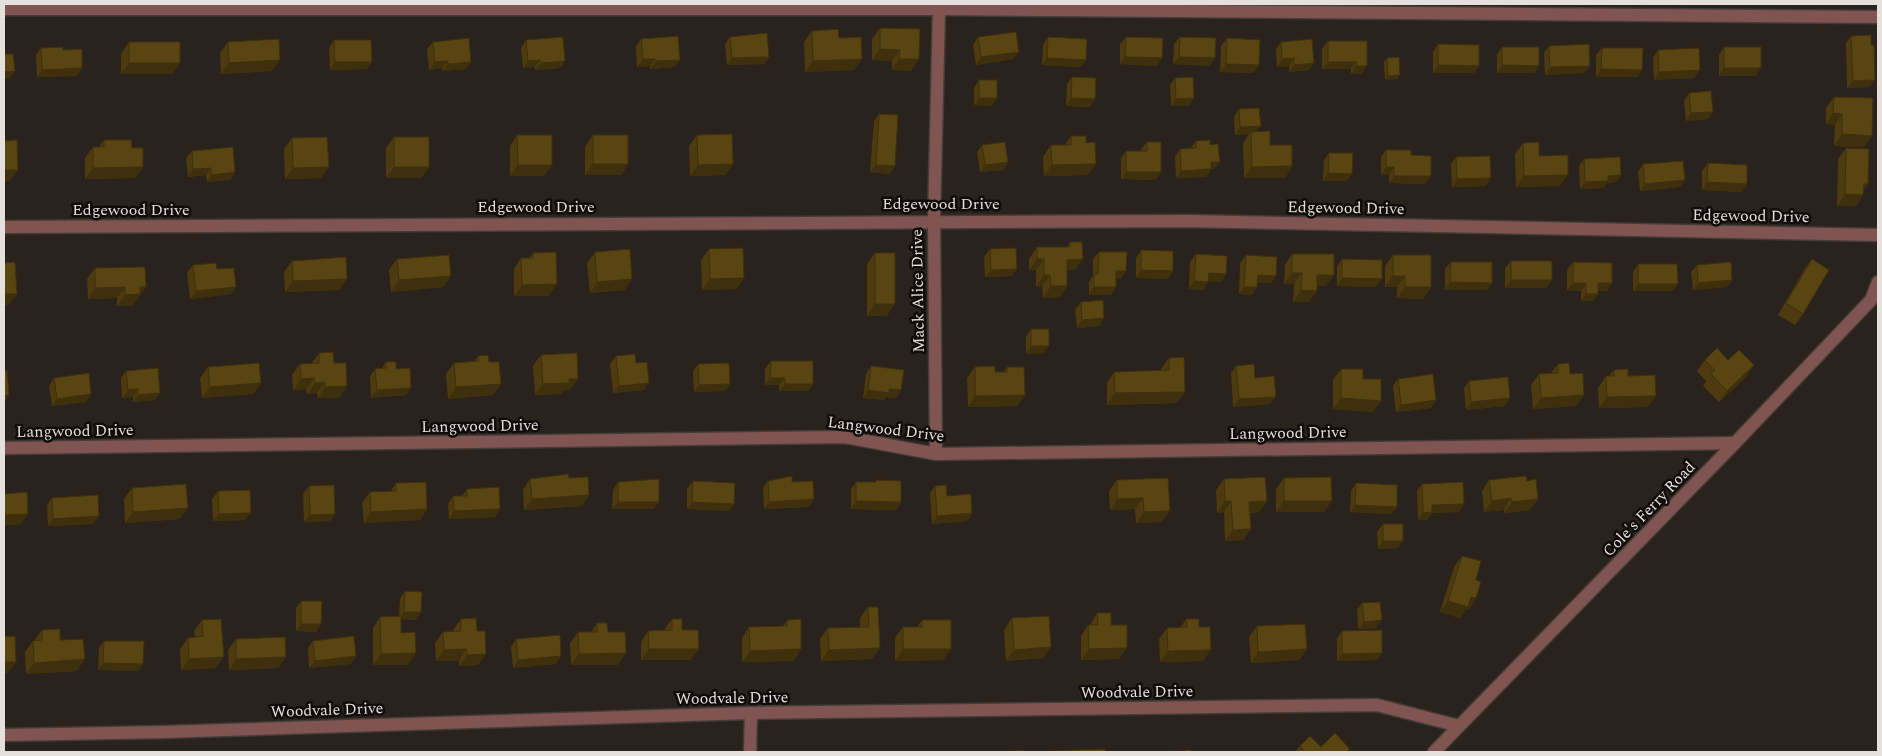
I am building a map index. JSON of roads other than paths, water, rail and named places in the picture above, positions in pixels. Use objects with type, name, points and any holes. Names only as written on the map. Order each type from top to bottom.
[{"type":"street","points":[[4,9],[939,9],[1878,17]]},
{"type":"street","name":"Mack Alice Drive","points":[[936,454],[934,220],[939,9]]},
{"type":"street","name":"Edgewood Drive","points":[[4,227],[934,220],[1188,221],[1878,235]]},
{"type":"street","name":"Cole's Ferry Road","points":[[1434,752],[1735,443],[1871,300],[1878,282]]},
{"type":"street","name":"Langwood Drive","points":[[4,448],[845,437],[936,454],[1735,443]]},
{"type":"street","name":"Woodvale Drive","points":[[4,735],[164,732],[751,713],[1377,705],[1459,726]]},
{"type":"street","points":[[750,752],[751,713]]}]
